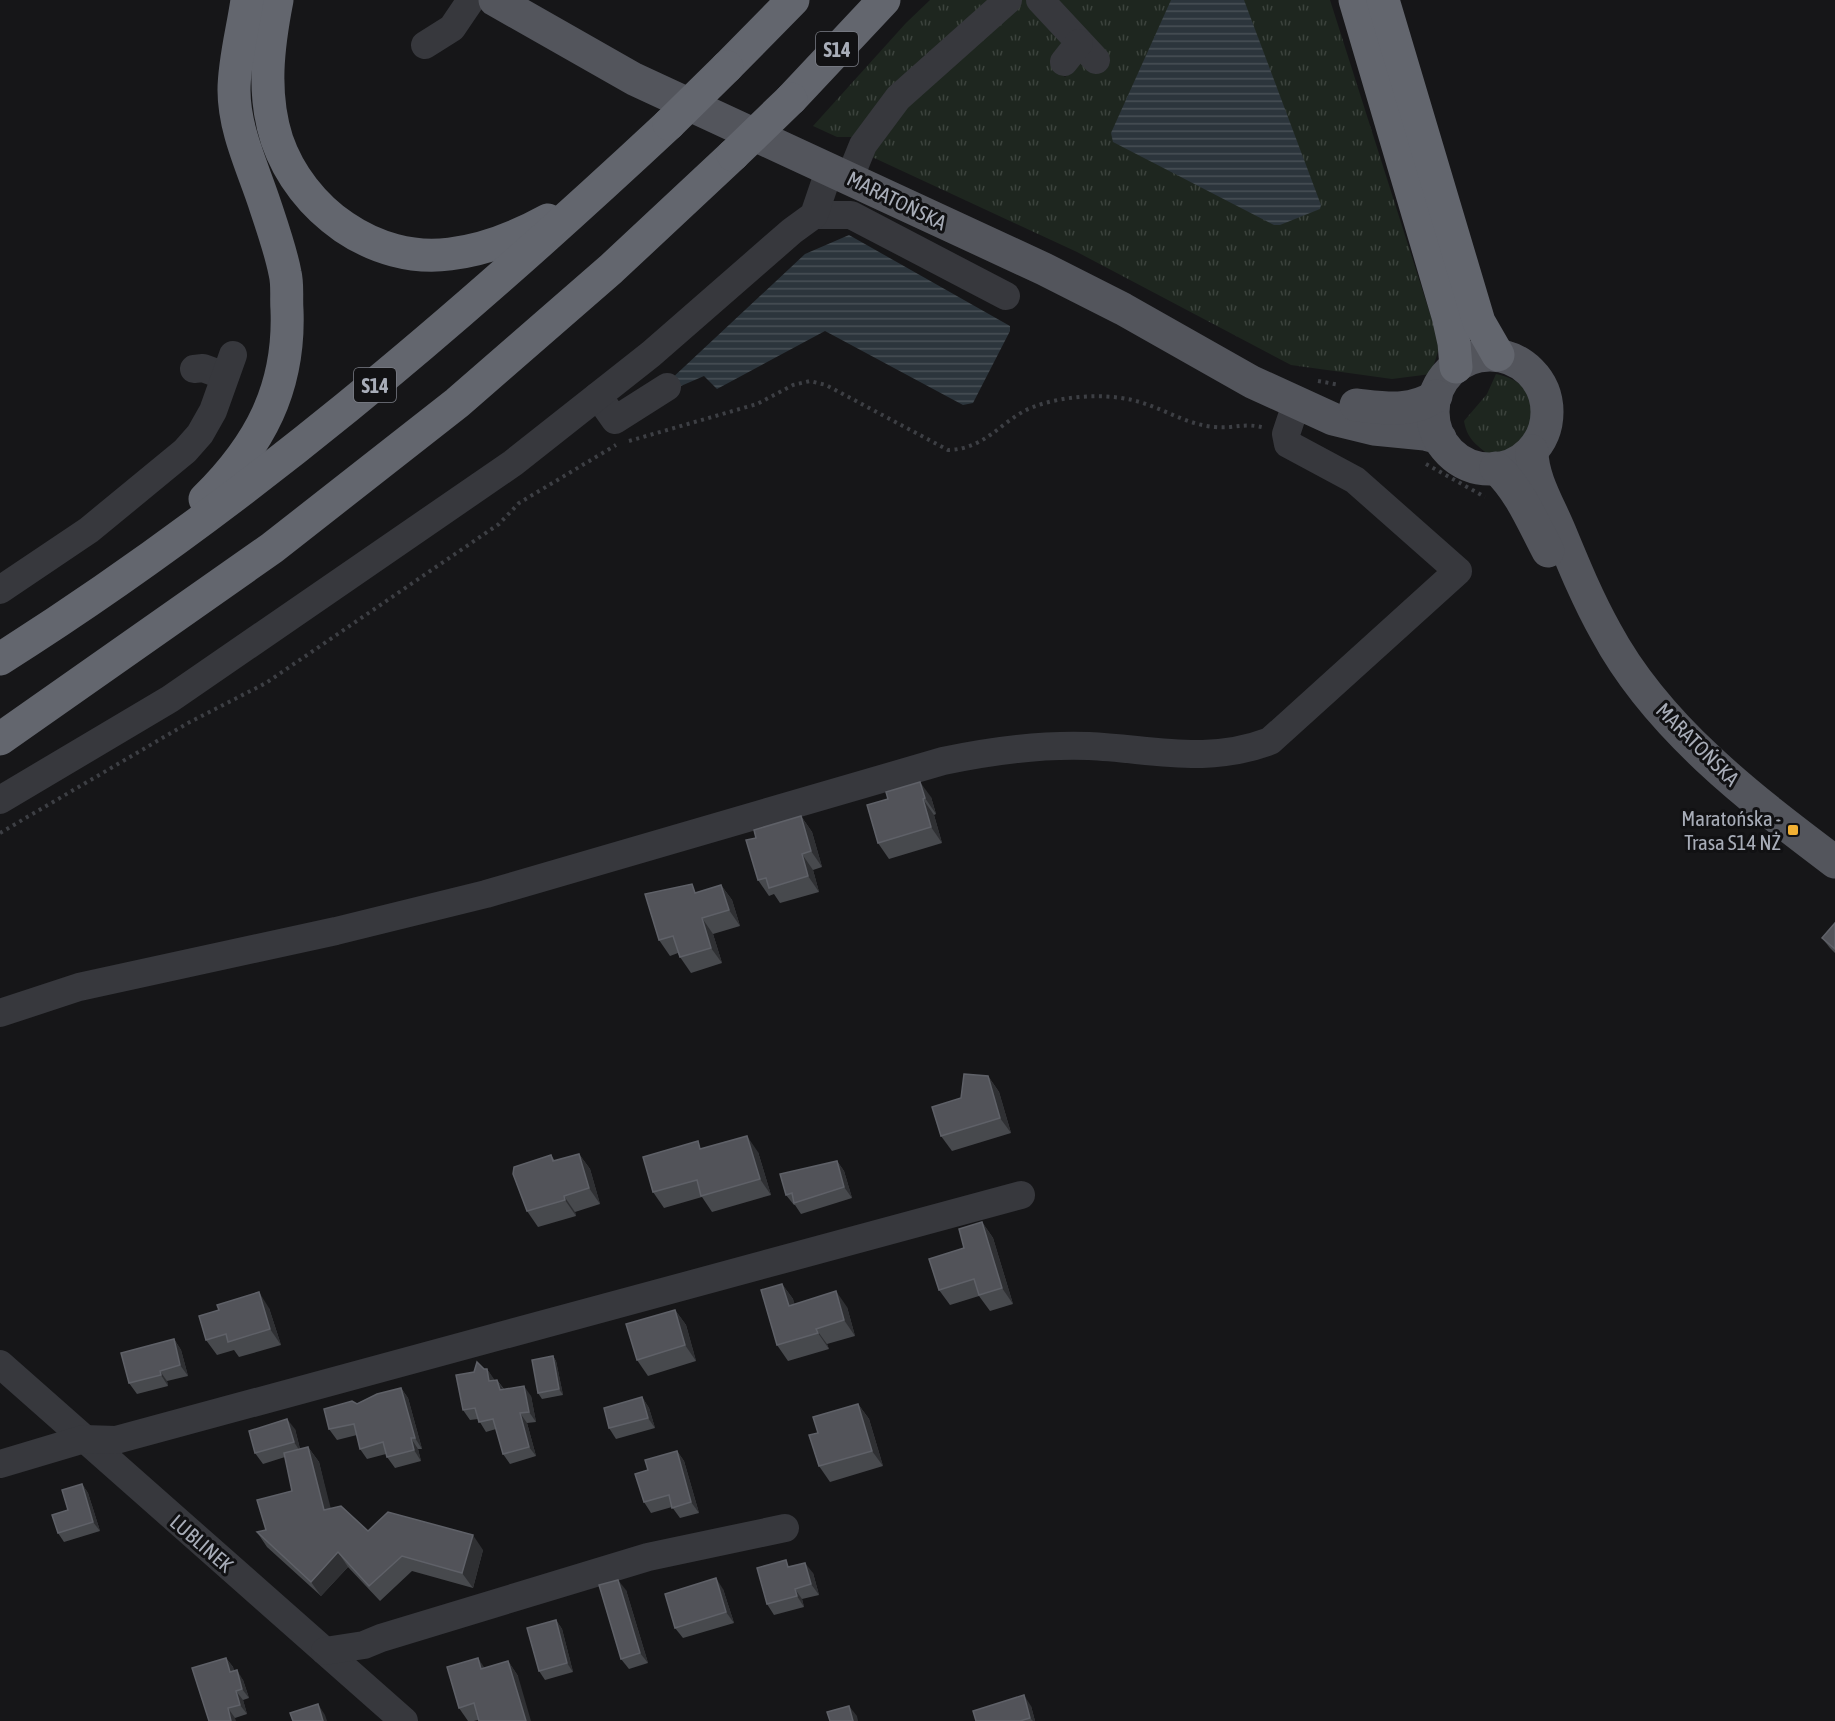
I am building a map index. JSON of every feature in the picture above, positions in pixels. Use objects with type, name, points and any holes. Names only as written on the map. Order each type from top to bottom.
[{"type":"highway","points":[[147,559],[222,482],[260,431],[279,386],[288,344],[286,275],[238,125],[234,90],[247,0]]},
{"type":"highway","points":[[277,0],[268,47],[268,73],[269,101],[277,140],[301,187],[318,208],[342,227],[374,244],[412,253],[448,255],[513,239],[592,196]]},
{"type":"highway","name":"S14","points":[[0,659],[147,559],[267,470],[383,379],[488,291],[592,196],[669,124],[793,0]]},
{"type":"highway","name":"S14","points":[[0,739],[272,548],[448,410],[611,269],[733,155],[791,99],[884,0]]},
{"type":"highway","points":[[1355,0],[1448,316],[1455,349],[1456,367]]},
{"type":"highway","points":[[1383,0],[1479,322],[1498,355]]},
{"type":"main road","name":"MARATOŃSKA","points":[[495,0],[634,79],[840,172],[1044,269],[1123,309],[1212,361],[1333,419],[1405,434],[1425,434],[1430,450]]},
{"type":"main road","points":[[1484,355],[1498,355],[1515,360],[1530,371],[1541,386],[1546,403],[1546,422],[1532,452],[1516,463],[1496,468],[1483,468],[1466,463],[1451,453],[1430,450],[1436,396],[1456,367],[1484,355]]},
{"type":"main road","name":"MARATOŃSKA","points":[[1297,401],[1405,409],[1425,403],[1436,396]]},
{"type":"main road","name":"MARATOŃSKA","points":[[1532,452],[1534,469],[1572,562],[1606,633]]},
{"type":"main road","name":"MARATOŃSKA","points":[[1496,468],[1507,478],[1519,496],[1582,607],[1606,633],[1653,698],[1697,747],[1728,777],[1835,862]]},
{"type":"street","points":[[424,45],[452,28],[471,0]]},
{"type":"street","points":[[0,800],[170,699],[513,463],[598,396],[814,215],[840,172],[898,98],[1008,0]]},
{"type":"street","points":[[1040,0],[1080,55]]},
{"type":"street","points":[[814,215],[851,215],[1006,296]]},
{"type":"street","points":[[0,590],[89,530],[185,451],[200,434],[213,411],[229,365],[194,369]]},
{"type":"street","points":[[598,396],[615,420],[667,387]]},
{"type":"street","points":[[0,1013],[79,987],[336,931],[486,894],[943,761],[1007,748],[1088,746],[1192,756],[1246,750],[1270,741],[1458,571],[1355,480],[1288,444],[1286,434],[1297,401]]},
{"type":"street","points":[[0,1464],[84,1439],[116,1440],[1022,1195]]},
{"type":"street","name":"LUBLINEK","points":[[0,1364],[404,1721]]},
{"type":"street","points":[[325,1651],[364,1645],[392,1634],[648,1557],[785,1528]]},
{"type":"path","points":[[0,833],[188,723],[266,683],[499,524],[519,503],[611,447],[757,404],[792,385],[810,381],[826,385],[948,450],[962,449],[996,434],[1030,408],[1066,396],[1132,400],[1166,413],[1215,427],[1250,423],[1286,434]]},
{"type":"path","points":[[1430,450],[1494,502]]},
{"type":"green space","points":[[930,0],[1000,0],[863,137],[837,137],[813,126],[906,23]]},
{"type":"green space","points":[[1016,0],[1031,0],[1068,38],[1052,65],[1065,77],[1081,62],[1049,0],[1330,0],[1440,345],[1431,374],[1392,379],[1291,365],[1077,252],[870,156],[884,127]]},
{"type":"green space","points":[[1496,374],[1521,385],[1530,399],[1533,416],[1526,439],[1509,449],[1488,454],[1472,440],[1464,421],[1487,394]]},
{"type":"shaded area","points":[[1171,0],[1244,0],[1321,205],[1320,209],[1280,225],[1274,225],[1113,142],[1111,133]]},
{"type":"shaded area","points":[[849,235],[1010,326],[1010,331],[973,403],[963,405],[825,331],[717,389],[704,376],[674,389],[669,381],[805,254]]},
{"type":"building","points":[[920,782],[931,827],[878,843],[867,805],[888,799],[886,792]]},
{"type":"building","points":[[801,816],[811,851],[802,854],[808,876],[769,888],[766,878],[758,880],[746,840],[756,838],[754,830]]},
{"type":"building","points":[[692,884],[695,893],[721,885],[729,910],[702,918],[711,948],[680,957],[673,936],[659,940],[645,894]]},
{"type":"building","points":[[1835,923],[1835,949],[1822,938]]},
{"type":"building","points":[[964,1074],[988,1076],[1000,1118],[941,1136],[932,1107],[961,1098]]},
{"type":"building","points":[[747,1136],[760,1179],[701,1196],[697,1180],[653,1192],[643,1157],[698,1141],[700,1149]]},
{"type":"building","points":[[579,1154],[589,1188],[564,1196],[565,1200],[527,1211],[513,1174],[514,1167],[551,1155],[553,1161]]},
{"type":"building","points":[[837,1161],[844,1187],[794,1203],[792,1193],[786,1195],[780,1174]]},
{"type":"building","points":[[982,1222],[1002,1288],[979,1295],[974,1279],[939,1290],[929,1259],[964,1248],[959,1229]]},
{"type":"building","points":[[782,1284],[789,1306],[836,1291],[844,1320],[816,1329],[818,1333],[777,1345],[761,1290]]},
{"type":"building","points":[[259,1292],[270,1329],[228,1342],[226,1334],[206,1340],[199,1316],[219,1310],[217,1305]]},
{"type":"building","points":[[675,1310],[685,1345],[637,1360],[626,1324]]},
{"type":"building","points":[[174,1339],[180,1365],[160,1371],[161,1375],[129,1383],[121,1353]]},
{"type":"building","points":[[553,1356],[559,1389],[538,1393],[532,1360]]},
{"type":"building","points":[[477,1362],[487,1369],[489,1381],[497,1380],[500,1390],[524,1386],[529,1412],[520,1413],[529,1447],[503,1454],[493,1419],[479,1422],[475,1408],[463,1410],[456,1375],[474,1372]]},
{"type":"building","points":[[401,1388],[415,1438],[411,1438],[414,1450],[387,1457],[383,1442],[360,1449],[354,1424],[329,1429],[324,1409],[352,1401],[357,1404],[377,1394]]},
{"type":"building","points":[[642,1397],[648,1418],[609,1428],[604,1408]]},
{"type":"building","points":[[858,1404],[872,1451],[819,1466],[809,1435],[818,1433],[813,1417]]},
{"type":"building","points":[[287,1419],[294,1442],[255,1453],[249,1431]]},
{"type":"building","points":[[308,1447],[324,1510],[341,1506],[368,1531],[388,1512],[473,1535],[462,1573],[402,1556],[369,1586],[338,1552],[311,1582],[257,1532],[266,1530],[257,1500],[292,1491],[284,1453]]},
{"type":"building","points":[[677,1451],[691,1502],[672,1508],[669,1495],[644,1502],[635,1474],[648,1470],[645,1460]]},
{"type":"building","points":[[82,1484],[93,1522],[58,1533],[52,1515],[68,1510],[62,1490]]},
{"type":"building","points":[[786,1560],[788,1567],[805,1563],[811,1584],[795,1589],[797,1596],[767,1604],[757,1568]]},
{"type":"building","points":[[716,1578],[726,1612],[675,1628],[665,1594]]},
{"type":"building","points":[[618,1580],[640,1653],[621,1659],[599,1585]]},
{"type":"building","points":[[556,1620],[567,1663],[539,1671],[527,1628]]},
{"type":"building","points":[[226,1658],[230,1672],[237,1670],[242,1689],[236,1691],[240,1705],[228,1708],[231,1721],[209,1721],[192,1668]]},
{"type":"building","points":[[478,1658],[481,1669],[508,1661],[526,1721],[479,1721],[474,1703],[459,1708],[447,1667]]},
{"type":"building","points":[[1024,1695],[1030,1718],[1020,1721],[976,1721],[973,1711]]},
{"type":"building","points":[[318,1704],[323,1721],[293,1721],[290,1713]]},
{"type":"building","points":[[849,1706],[853,1721],[830,1721],[827,1712]]},
{"type":"place","name":"Maratońska - Trasa S14 NŻ","points":[[1793,830]]}]
